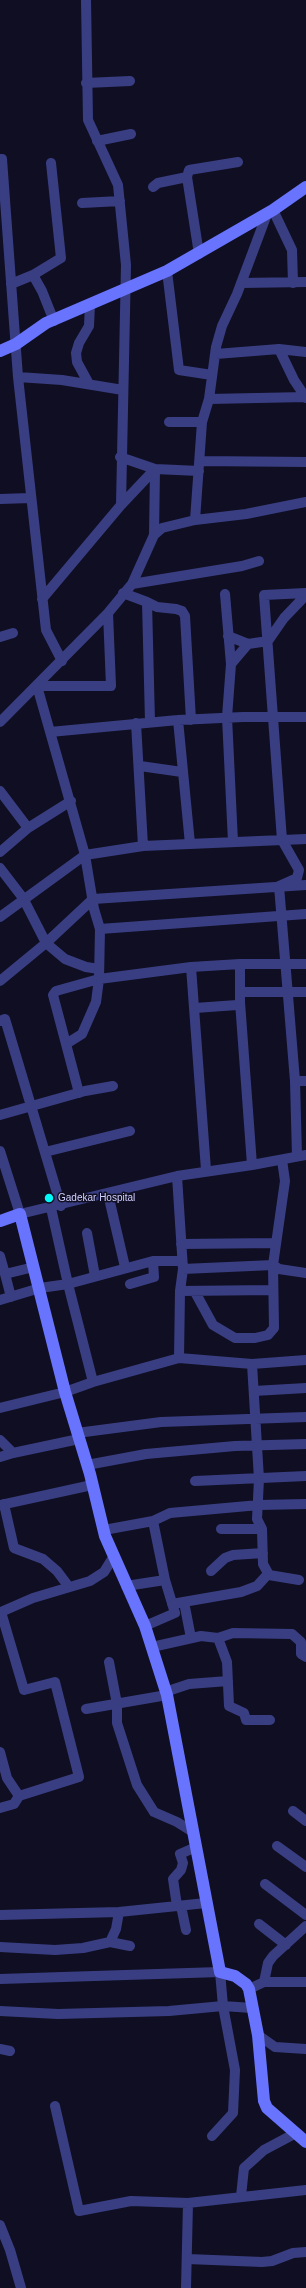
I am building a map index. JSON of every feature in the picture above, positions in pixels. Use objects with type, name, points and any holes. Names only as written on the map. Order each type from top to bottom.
[{"type":"street","points":[[86,0],[86,83],[88,120],[118,185],[126,266],[120,458],[121,505]]},
{"type":"street","points":[[86,83],[130,81]]},
{"type":"street","points":[[97,141],[131,134]]},
{"type":"street","points":[[0,159],[2,159],[18,377],[42,599],[46,630],[62,661]]},
{"type":"street","points":[[198,254],[187,177],[189,170],[194,167],[238,162]]},
{"type":"street","points":[[11,284],[32,275],[61,258],[51,163]]},
{"type":"street","points":[[153,187],[158,183],[187,177]]},
{"type":"street","points":[[0,351],[16,344],[46,323],[54,321],[167,271],[270,212],[306,187]]},
{"type":"street","points":[[82,203],[120,201]]},
{"type":"street","points":[[270,212],[292,250],[293,283]]},
{"type":"street","points":[[195,520],[202,422],[209,399],[212,375],[222,326],[270,212]]},
{"type":"street","points":[[167,271],[179,370],[212,375]]},
{"type":"street","points":[[32,275],[42,291],[54,321]]},
{"type":"street","points":[[241,283],[306,282]]},
{"type":"street","points":[[89,384],[77,362],[76,353],[79,343],[89,326],[90,304]]},
{"type":"street","points":[[216,354],[279,349],[306,352]]},
{"type":"street","points":[[279,349],[294,380],[306,397]]},
{"type":"street","points":[[18,377],[62,380],[123,390]]},
{"type":"street","points":[[209,399],[306,397]]},
{"type":"street","points":[[169,422],[202,422]]},
{"type":"street","points":[[120,458],[155,469],[306,462]]},
{"type":"street","points":[[42,599],[121,505],[155,469]]},
{"type":"street","points":[[0,722],[108,613],[132,584],[154,535],[155,469]]},
{"type":"street","points":[[0,499],[31,498]]},
{"type":"street","points":[[154,535],[162,528],[195,520],[246,514],[306,502]]},
{"type":"street","points":[[132,584],[242,566],[259,561]]},
{"type":"street","points":[[124,593],[157,607],[182,611],[185,616],[191,720]]},
{"type":"street","points":[[225,594],[231,664],[227,717],[233,842]]},
{"type":"street","points":[[228,636],[248,644],[268,641],[284,618],[306,594]]},
{"type":"street","points":[[279,886],[297,878],[299,870],[282,840],[264,595],[306,594]]},
{"type":"street","points":[[147,602],[150,722]]},
{"type":"street","points":[[37,686],[110,686],[108,613]]},
{"type":"street","points":[[0,637],[13,633]]},
{"type":"street","points":[[231,664],[248,644]]},
{"type":"street","points":[[37,686],[86,855],[92,900],[100,929],[99,979],[96,1002],[82,1034],[66,1044]]},
{"type":"street","points":[[50,732],[136,723],[227,717],[306,717]]},
{"type":"street","points":[[178,720],[190,844]]},
{"type":"street","points":[[136,723],[140,766],[143,846]]},
{"type":"street","points":[[140,766],[182,772]]},
{"type":"street","points":[[0,791],[28,828]]},
{"type":"street","points":[[0,852],[28,828],[71,801]]},
{"type":"street","points":[[0,917],[23,898],[86,855],[143,846],[306,839]]},
{"type":"street","points":[[0,868],[23,898],[46,943],[65,959],[86,967],[99,969]]},
{"type":"street","points":[[0,981],[46,943],[92,900],[306,885]]},
{"type":"street","points":[[0,1221],[20,1214],[56,1207],[177,1176],[206,1170],[282,1160],[302,1155],[286,993],[279,886]]},
{"type":"street","points":[[100,929],[306,914]]},
{"type":"street","points":[[79,1093],[53,994],[56,991],[99,979],[191,967],[240,964],[306,964]]},
{"type":"street","points":[[240,964],[240,997],[252,1165]]},
{"type":"street","points":[[191,967],[195,1008],[197,1078],[206,1170]]},
{"type":"street","points":[[240,997],[306,992]]},
{"type":"street","points":[[195,1008],[237,1005],[240,997]]},
{"type":"street","points":[[0,1021],[5,1020],[45,1152],[56,1207],[68,1284],[93,1382]]},
{"type":"street","points":[[295,1081],[306,1081]]},
{"type":"street","points":[[0,1115],[31,1105],[113,1086]]},
{"type":"street","points":[[45,1152],[130,1131]]},
{"type":"street","points":[[0,1151],[2,1164],[20,1214],[40,1288],[65,1392],[87,1465],[104,1530],[126,1586],[145,1626],[166,1694],[220,1972],[235,2070],[233,2113],[212,2136]]},
{"type":"street","points":[[195,1292],[213,1325],[235,1338],[255,1338],[268,1336],[274,1328],[273,1290],[275,1243],[282,1208],[285,1180],[282,1160]]},
{"type":"street","points":[[177,1176],[182,1265],[179,1358]]},
{"type":"street","points":[[108,1194],[125,1268]]},
{"type":"street","points":[[87,1233],[95,1276]]},
{"type":"street","points":[[181,1244],[275,1243]]},
{"type":"street","points":[[0,1256],[11,1297]]},
{"type":"street","points":[[130,1284],[154,1277],[153,1260]]},
{"type":"street","points":[[0,1300],[40,1288],[68,1284],[153,1260],[182,1265],[274,1265],[279,1270],[306,1273]]},
{"type":"street","points":[[5,1274],[34,1267]]},
{"type":"street","points":[[180,1291],[273,1290]]},
{"type":"street","points":[[0,1408],[65,1392],[93,1382],[179,1358],[252,1364],[306,1360]]},
{"type":"street","points":[[252,1364],[259,1479],[259,1505],[257,1519],[262,1529],[263,1564],[268,1574]]},
{"type":"street","points":[[254,1391],[306,1388]]},
{"type":"street","points":[[0,1457],[78,1436],[161,1422],[306,1417]]},
{"type":"street","points":[[0,1440],[13,1453]]},
{"type":"street","points":[[87,1465],[146,1454],[306,1444]]},
{"type":"street","points":[[195,1480],[259,1479],[306,1476]]},
{"type":"street","points":[[69,1587],[57,1571],[43,1559],[14,1548],[2,1504],[92,1484]]},
{"type":"street","points":[[104,1530],[153,1521],[170,1513],[259,1505],[306,1504]]},
{"type":"street","points":[[145,1626],[175,1613],[165,1580],[153,1521]]},
{"type":"street","points":[[221,1530],[262,1529]]},
{"type":"street","points":[[211,1571],[225,1558],[233,1555],[263,1553]]},
{"type":"street","points":[[0,1808],[14,1804],[19,1796],[79,1777],[55,1682],[24,1690],[0,1611],[33,1598],[90,1581],[104,1572],[114,1556]]},
{"type":"street","points":[[172,1604],[242,1592],[256,1586],[268,1574]]},
{"type":"street","points":[[268,1574],[299,1580]]},
{"type":"street","points":[[126,1586],[165,1580]]},
{"type":"street","points":[[184,1602],[191,1638]]},
{"type":"street","points":[[152,1647],[202,1636],[218,1638],[233,1633],[292,1634],[301,1642],[301,1654],[306,1657]]},
{"type":"street","points":[[218,1638],[227,1662],[229,1706],[244,1713],[246,1720],[270,1720]]},
{"type":"street","points":[[109,1662],[117,1704],[117,1723],[137,1785],[158,1815],[177,1822],[193,1832]]},
{"type":"street","points":[[86,1709],[166,1694],[189,1684],[228,1681]]},
{"type":"street","points":[[0,1752],[3,1779],[19,1796]]},
{"type":"street","points":[[293,1812],[306,1821]]},
{"type":"street","points":[[278,1846],[306,1867]]},
{"type":"street","points":[[186,1930],[173,1879],[181,1870],[183,1863],[180,1854],[196,1847]]},
{"type":"street","points":[[265,1884],[306,1915]]},
{"type":"street","points":[[0,1915],[118,1912],[206,1903]]},
{"type":"street","points":[[110,1942],[116,1928],[118,1912]]},
{"type":"street","points":[[259,1924],[286,1945]]},
{"type":"street","points":[[264,1982],[268,1963],[306,1926]]},
{"type":"street","points":[[0,1947],[55,1950],[83,1948],[110,1942],[130,1946]]},
{"type":"street","points":[[0,1979],[220,1972],[235,1976],[247,1986],[258,2035],[264,2101],[267,2108],[306,2142]]},
{"type":"street","points":[[247,1986],[264,1982],[306,1982]]},
{"type":"street","points":[[0,2011],[58,2014],[169,2011],[224,2006],[252,2008]]},
{"type":"street","points":[[258,2035],[275,2047],[306,2049]]},
{"type":"street","points":[[55,2106],[79,2211],[131,2201],[188,2203],[240,2196],[306,2190]]},
{"type":"street","points":[[240,2196],[244,2168],[264,2150],[296,2133]]},
{"type":"street","points":[[186,2288],[188,2259],[188,2203]]},
{"type":"street","points":[[0,2225],[10,2250],[21,2288]]},
{"type":"street","points":[[188,2259],[262,2262],[272,2261],[293,2253],[306,2252]]},
{"type":"place","name":"Gadekar Hospital","points":[[49,1198]]}]
